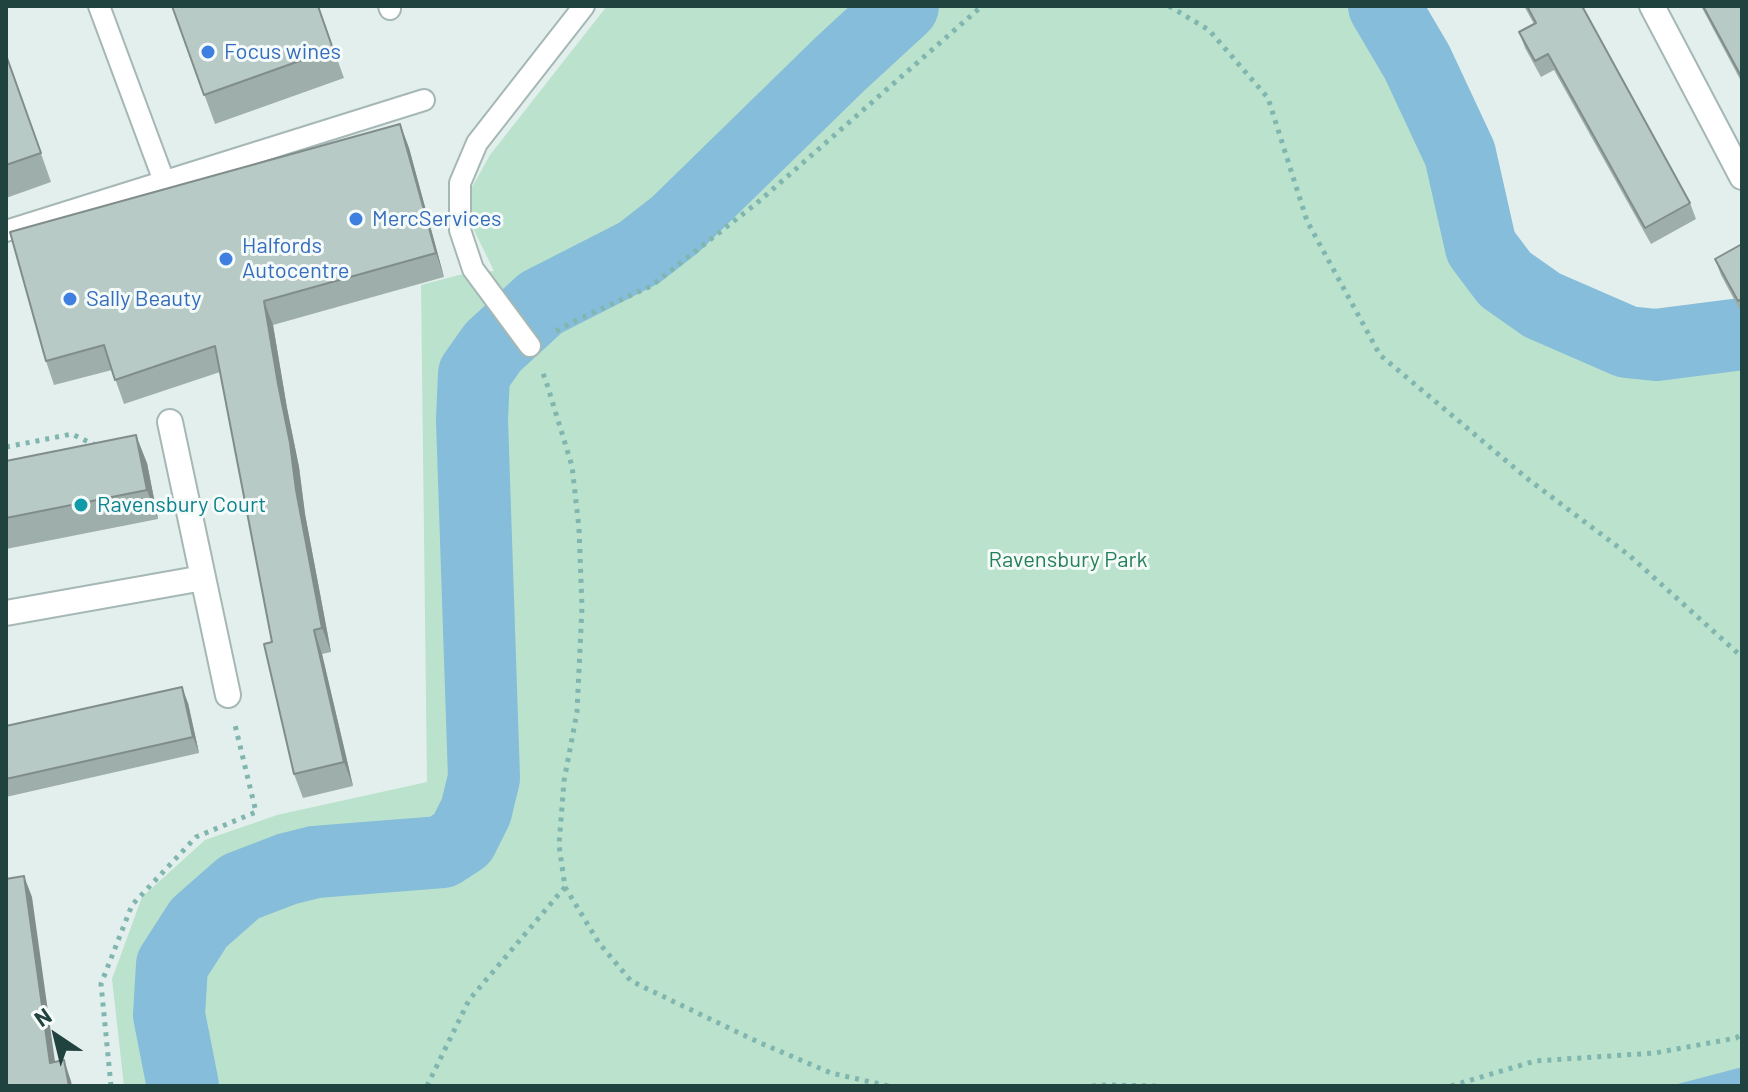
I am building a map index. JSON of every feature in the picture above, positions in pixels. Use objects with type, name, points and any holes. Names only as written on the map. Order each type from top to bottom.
[{"type":"street","points":[[1652,6],[1742,177]]},
{"type":"street","points":[[170,422],[228,695]]},
{"type":"street","points":[[6,613],[203,578]]},
{"type":"lane","points":[[99,6],[164,181]]},
{"type":"lane","points":[[530,346],[473,269],[460,230],[460,183],[477,143],[584,6]]},
{"type":"lane","points":[[6,231],[424,100]]},
{"type":"path","points":[[889,1086],[831,1073],[631,981],[599,943],[565,887],[559,845],[564,781],[577,712],[582,607],[579,528],[572,466],[546,381],[530,346],[575,321],[651,286],[757,203],[982,6]]},
{"type":"path","points":[[1169,6],[1209,30],[1268,98],[1307,221],[1380,355],[1529,480],[1630,556],[1742,657]]},
{"type":"path","points":[[6,447],[72,434],[101,447]]},
{"type":"path","points":[[111,1086],[101,984],[132,905],[196,837],[256,812],[228,695]]},
{"type":"path","points":[[427,1086],[469,1000],[565,887]]},
{"type":"path","points":[[1451,1086],[1535,1061],[1655,1053],[1736,1038],[1742,1034]]},
{"type":"path","points":[[1092,1086],[1156,1086]]},
{"type":"green space","name":"Ravensbury Park","points":[[607,6],[1397,6],[1423,49],[1475,161],[1489,238],[1508,268],[1545,295],[1631,335],[1652,337],[1742,322],[1742,1086],[124,1086],[112,979],[142,897],[205,840],[277,815],[427,782],[421,285],[459,275],[494,271],[471,224],[471,189],[490,155]]},
{"type":"water","points":[[1742,1067],[1742,1086],[1670,1086],[1735,1069]]},
{"type":"building","points":[[172,6],[318,6],[333,49],[204,95]]},
{"type":"building","points":[[1527,6],[1582,6],[1690,203],[1645,228],[1548,54],[1535,61],[1519,32],[1536,23]]},
{"type":"building","points":[[1703,6],[1742,6],[1742,78]]},
{"type":"building","points":[[6,55],[41,153],[6,165]]},
{"type":"building","points":[[400,124],[436,253],[264,301],[322,628],[314,630],[344,762],[294,774],[264,644],[272,642],[215,346],[115,380],[104,345],[46,361],[10,232]]},
{"type":"building","points":[[1742,244],[1742,299],[1738,301],[1715,259]]},
{"type":"building","points":[[136,435],[147,490],[6,518],[6,461]]},
{"type":"building","points":[[182,687],[193,737],[6,779],[6,726]]},
{"type":"building","points":[[24,876],[50,1063],[64,1060],[69,1086],[6,1086],[6,879]]},
{"type":"waterway","points":[[183,1086],[169,1015],[172,965],[199,923],[240,887],[287,869],[315,862],[442,852],[462,839],[476,811],[484,778],[472,420],[474,374],[493,347],[541,303],[639,253],[675,225],[903,6]]},
{"type":"waterway","points":[[1384,6],[1417,62],[1460,154],[1481,247],[1505,279],[1542,305],[1627,342],[1656,345],[1742,334]]},
{"type":"place","name":"Focus wines","points":[[208,52]]},
{"type":"place","name":"MercServices","points":[[356,219]]},
{"type":"place","name":"Halfords Autocentre","points":[[226,259]]},
{"type":"place","name":"Sally Beauty","points":[[70,299]]},
{"type":"place","name":"Ravensbury Court","points":[[81,505]]}]
